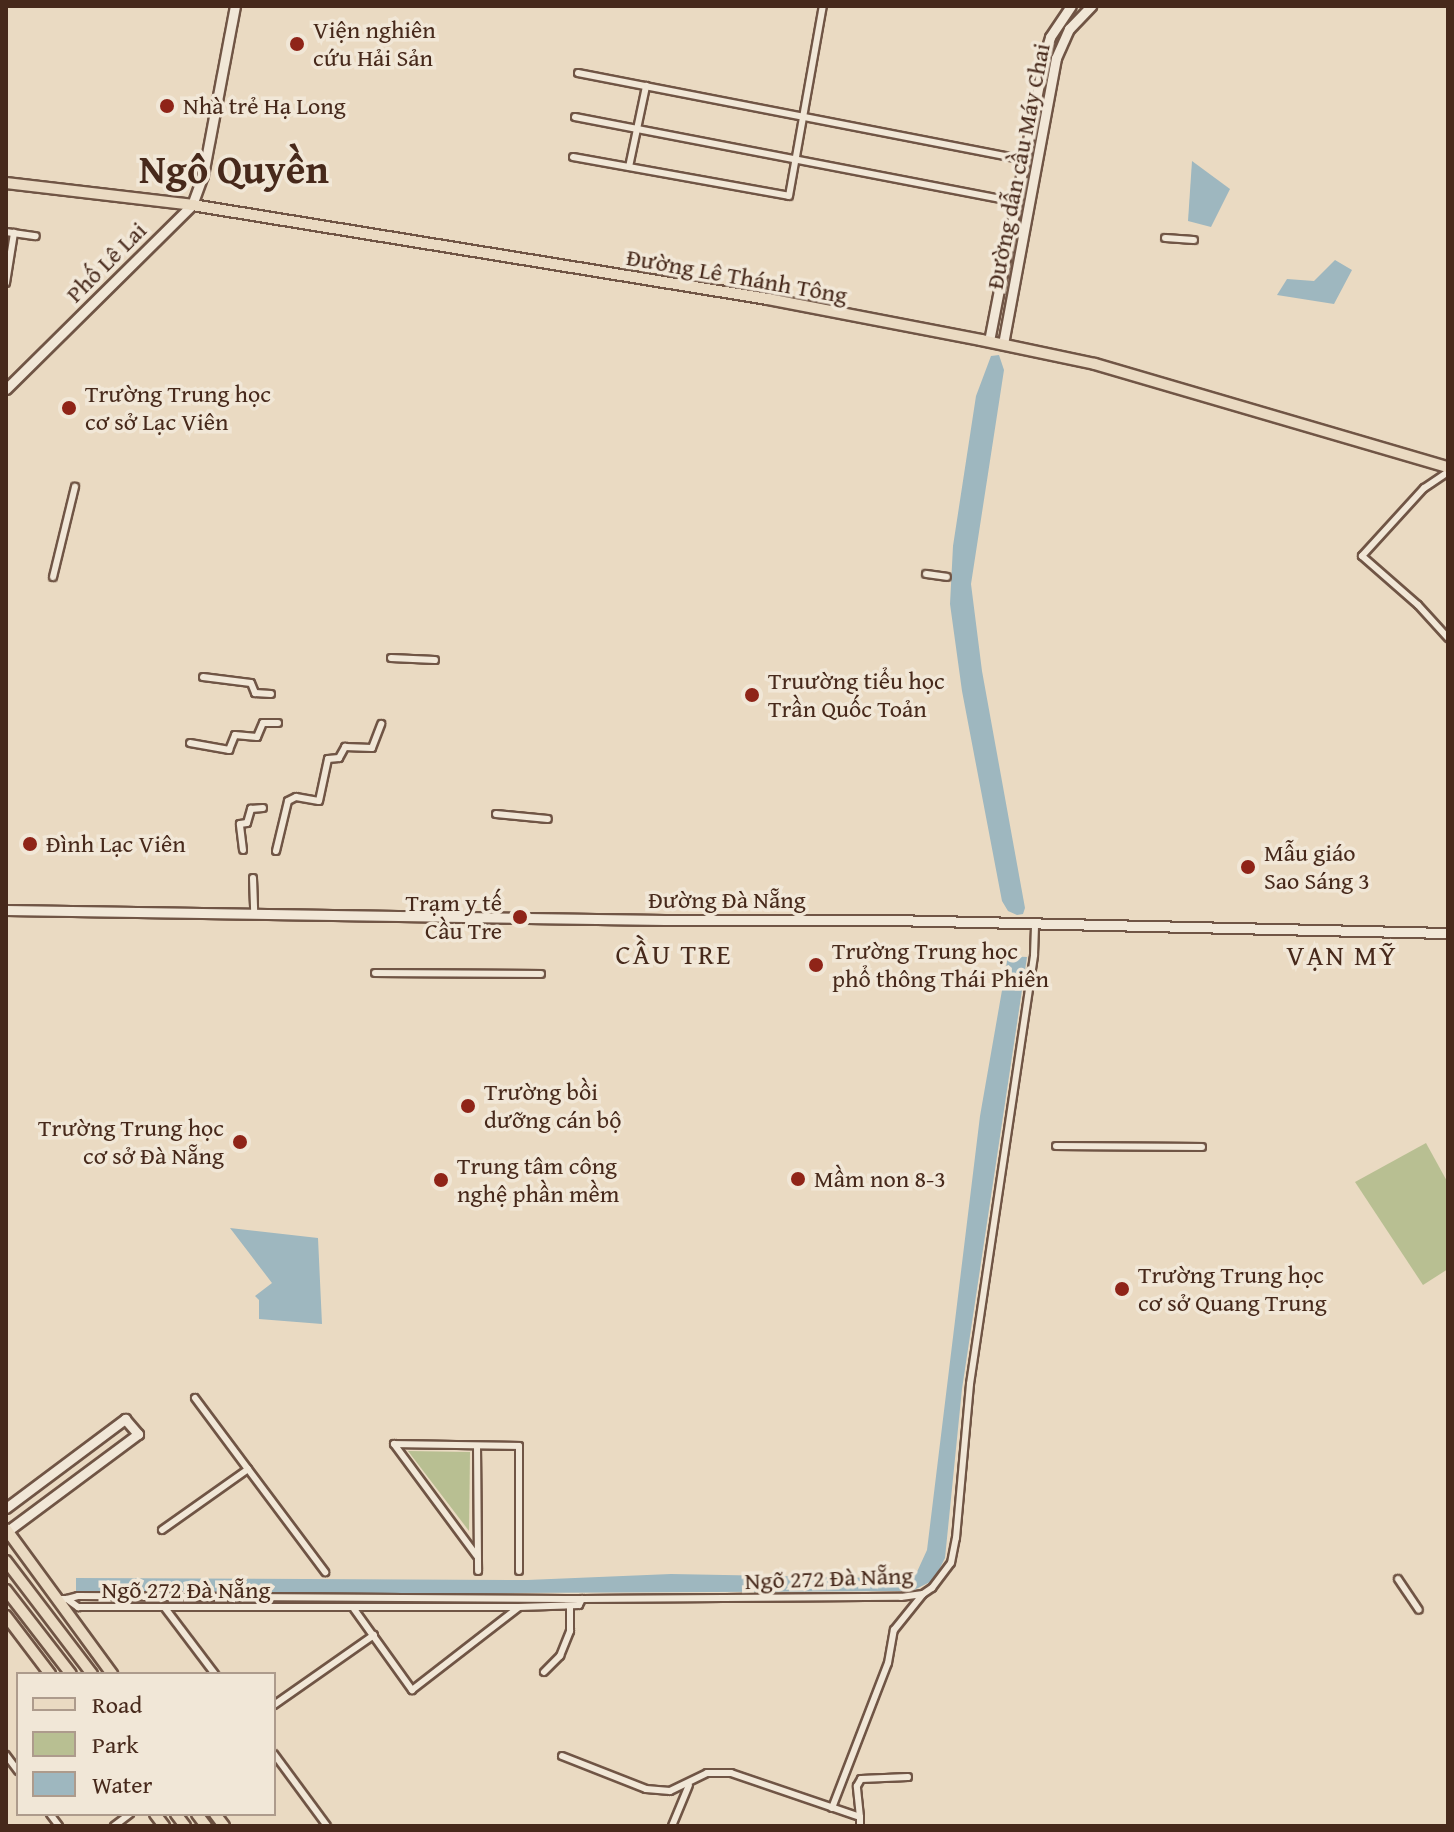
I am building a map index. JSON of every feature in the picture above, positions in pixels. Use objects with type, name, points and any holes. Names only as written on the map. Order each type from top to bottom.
[{"type":"main road","name":"Đường Lê Thánh Tông","points":[[6,183],[192,205],[768,299],[989,341],[1095,364],[1448,470]]},
{"type":"main road","points":[[6,1531],[62,1599],[111,1672]]},
{"type":"main road","points":[[6,1561],[90,1672]]},
{"type":"main road","points":[[6,1590],[69,1672]]},
{"type":"main road","points":[[6,1616],[48,1672]]},
{"type":"street","name":"Phố Lê Lai","points":[[6,389],[192,205],[203,175],[235,6]]},
{"type":"street","points":[[573,157],[789,196],[823,6]]},
{"type":"street","name":"Đường dẫn cầu Máy Chai","points":[[989,341],[1044,57],[1050,37],[1071,6]]},
{"type":"street","name":"Đường dẫn cầu Máy Chai","points":[[1003,344],[1056,58],[1069,29],[1091,6]]},
{"type":"street","points":[[578,73],[1014,158]]},
{"type":"street","points":[[629,167],[646,86]]},
{"type":"street","points":[[575,117],[1006,200]]},
{"type":"street","points":[[6,283],[10,232],[36,236]]},
{"type":"street","points":[[1165,238],[1194,240]]},
{"type":"street","points":[[1448,470],[1424,488],[1362,556],[1418,605],[1448,638]]},
{"type":"street","points":[[53,577],[75,487]]},
{"type":"street","points":[[926,574],[947,577]]},
{"type":"street","points":[[391,658],[435,660]]},
{"type":"street","points":[[203,677],[251,683],[255,693],[271,694]]},
{"type":"street","points":[[190,743],[229,750],[235,735],[257,737],[263,723],[278,723]]},
{"type":"street","points":[[276,851],[288,801],[296,797],[319,801],[328,759],[339,758],[345,747],[372,748],[381,724]]},
{"type":"street","points":[[243,850],[240,824],[247,823],[251,809],[263,808]]},
{"type":"street","points":[[496,814],[548,819]]},
{"type":"street","points":[[253,878],[254,913]]},
{"type":"street","name":"Đường Đà Nẵng","points":[[6,910],[1001,923],[1448,933]]},
{"type":"street","name":"Ngõ 272 Đà Nẵng","points":[[62,1599],[78,1607],[354,1609],[570,1606],[579,1605],[582,1599],[901,1597],[923,1594],[944,1574],[956,1538],[970,1384],[1034,955],[1035,925]]},
{"type":"street","points":[[375,973],[541,974]]},
{"type":"street","points":[[1056,1146],[1202,1147]]},
{"type":"street","points":[[195,1398],[325,1572]]},
{"type":"street","points":[[6,1508],[125,1419],[138,1434],[6,1531]]},
{"type":"street","points":[[477,1556],[394,1444],[519,1446],[519,1571]]},
{"type":"street","points":[[477,1446],[478,1571]]},
{"type":"street","points":[[162,1530],[248,1469]]},
{"type":"street","points":[[1398,1579],[1419,1610]]},
{"type":"street","points":[[832,1808],[888,1663],[894,1630],[923,1594]]},
{"type":"street","points":[[62,1599],[78,1596],[582,1599]]},
{"type":"street","points":[[901,1597],[906,1616]]},
{"type":"street","points":[[544,1672],[560,1656],[570,1631],[570,1606]]},
{"type":"street","points":[[354,1609],[412,1690],[519,1607]]},
{"type":"street","points":[[165,1608],[213,1672]]},
{"type":"street","points":[[276,1704],[374,1635]]},
{"type":"street","points":[[562,1756],[646,1789],[670,1791],[707,1773],[731,1773],[860,1817]]},
{"type":"street","points":[[276,1757],[327,1826]]},
{"type":"street","points":[[849,1767],[857,1786],[860,1826]]},
{"type":"street","points":[[857,1786],[861,1779],[868,1777],[908,1777]]},
{"type":"street","points":[[672,1826],[690,1781]]},
{"type":"green space","points":[[1426,1143],[1448,1183],[1448,1269],[1423,1285],[1355,1182]]},
{"type":"green space","points":[[408,1451],[470,1452],[469,1531]]},
{"type":"water","points":[[1192,161],[1230,189],[1211,227],[1188,221]]},
{"type":"water","points":[[1335,260],[1352,270],[1334,304],[1277,295],[1287,279],[1314,281]]},
{"type":"water","points":[[999,355],[1004,370],[971,584],[982,671],[1025,908],[1023,914],[1017,915],[1008,911],[1002,901],[962,691],[950,604],[953,546],[976,396],[991,356]]},
{"type":"water","points":[[1008,956],[1027,957],[962,1389],[945,1558],[934,1580],[914,1590],[899,1591],[329,1594],[76,1591],[76,1578],[527,1580],[671,1574],[882,1578],[916,1574],[927,1550],[980,1116]]},
{"type":"water","points":[[230,1228],[318,1238],[322,1324],[259,1319],[259,1300],[255,1296],[272,1283]]},
{"type":"place","name":"Viện nghiên cứu Hải Sản","points":[[297,44]]},
{"type":"place","name":"Nhà trẻ Hạ Long","points":[[167,106]]},
{"type":"place","name":"Trường Trung học cơ sở Lạc Viên","points":[[69,408]]},
{"type":"place","name":"Truường tiểu học Trần Quốc Toản","points":[[752,695]]},
{"type":"place","name":"Đình Lạc Viên","points":[[30,844]]},
{"type":"place","name":"Mẫu giáo Sao Sáng 3","points":[[1248,867]]},
{"type":"place","name":"Trạm y tế Cầu Tre","points":[[520,917]]},
{"type":"place","name":"Trường Trung học phổ thông Thái Phiên","points":[[816,965]]},
{"type":"place","name":"Trường bồi dưỡng cán bộ","points":[[468,1106]]},
{"type":"place","name":"Trường Trung học cơ sở Đà Nẵng","points":[[240,1142]]},
{"type":"place","name":"Mầm non 8-3","points":[[798,1179]]},
{"type":"place","name":"Trung tâm công nghệ phần mềm","points":[[441,1180]]},
{"type":"place","name":"Trường Trung học cơ sở Quang Trung","points":[[1122,1289]]},
{"type":"district","name":"Ngô Quyền","points":[[234,169]]},
{"type":"district","name":"CẦU TRE","points":[[674,954]]},
{"type":"district","name":"VẠN MỸ","points":[[1342,955]]}]
